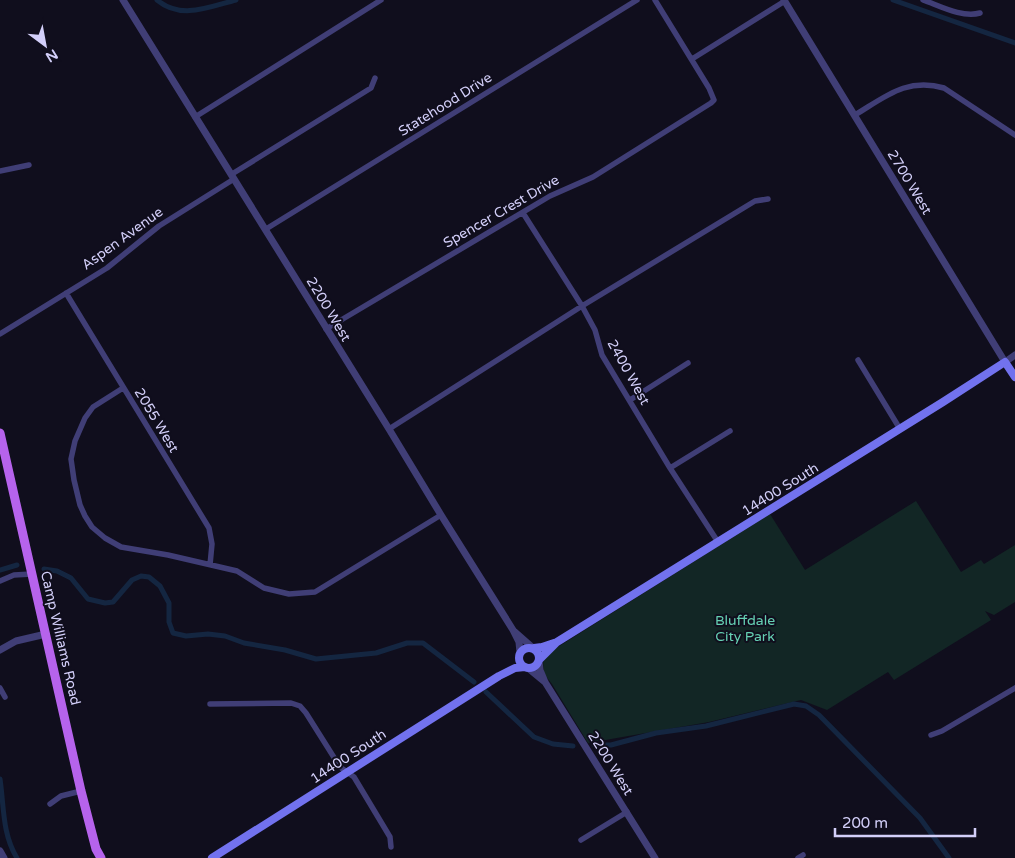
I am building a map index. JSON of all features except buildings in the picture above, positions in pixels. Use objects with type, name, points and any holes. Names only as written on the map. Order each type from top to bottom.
[{"type":"main road","name":"2700 West","points":[[1006,362],[1015,377]]},
{"type":"main road","name":"14400 South","points":[[539,660],[557,642],[1006,362]]},
{"type":"main road","name":"Camp Williams Road","points":[[0,433],[95,854],[101,858]]},
{"type":"main road","name":"14400 South","points":[[533,648],[557,642]]},
{"type":"main road","points":[[524,648],[533,648],[538,652],[539,660],[535,666],[527,668],[520,663],[520,655],[524,648]]},
{"type":"main road","name":"14400 South","points":[[499,676],[520,655]]},
{"type":"main road","name":"14400 South","points":[[212,858],[499,676],[515,668],[527,668]]},
{"type":"street","name":"2200 West","points":[[124,0],[389,429],[440,516],[513,630],[519,642],[520,655]]},
{"type":"street","points":[[195,117],[381,0]]},
{"type":"street","name":"Statehood Drive","points":[[266,229],[637,0]]},
{"type":"street","points":[[655,0],[692,59],[784,1]]},
{"type":"street","points":[[923,0],[965,14],[980,13]]},
{"type":"street","name":"2700 West","points":[[784,1],[1006,362]]},
{"type":"street","name":"Spencer Crest Drive","points":[[326,329],[550,196],[593,177],[704,108],[714,100],[692,59]]},
{"type":"street","name":"Aspen Avenue","points":[[0,334],[107,268],[159,226],[371,88],[374,78]]},
{"type":"street","points":[[855,115],[904,87],[918,84],[935,85],[944,88],[1015,135]]},
{"type":"street","points":[[0,170],[29,165]]},
{"type":"street","points":[[389,429],[582,306],[755,201],[768,199]]},
{"type":"street","name":"2400 West","points":[[523,213],[582,306],[594,330],[602,355],[670,468],[718,542]]},
{"type":"street","name":"2055 West","points":[[66,292],[209,528],[212,544],[210,565]]},
{"type":"street","name":"14400 South","points":[[1006,362],[1015,355]]},
{"type":"street","points":[[858,360],[900,429]]},
{"type":"street","points":[[630,400],[688,363]]},
{"type":"street","points":[[123,388],[93,408],[85,418],[77,434],[72,459],[72,468],[80,505],[92,527],[105,538],[122,547],[168,555],[237,571],[264,588],[289,594],[315,592],[440,516]]},
{"type":"street","points":[[670,468],[730,431]]},
{"type":"street","points":[[0,581],[14,575],[32,574]]},
{"type":"street","name":"2200 West","points":[[513,630],[533,648]]},
{"type":"street","points":[[0,650],[16,641],[46,634]]},
{"type":"street","name":"2200 West","points":[[539,660],[540,670],[545,682],[655,858]]},
{"type":"street","name":"2200 West","points":[[527,668],[545,682]]},
{"type":"street","points":[[0,688],[5,697]]},
{"type":"street","points":[[931,734],[942,732],[1015,688]]},
{"type":"street","points":[[210,704],[291,703],[300,706],[340,766],[354,777],[390,837],[391,847]]},
{"type":"street","points":[[50,804],[60,796],[81,791]]},
{"type":"street","points":[[580,840],[627,812]]},
{"type":"street","points":[[0,851],[4,858]]},
{"type":"green space","name":"Bluffdale City Park","points":[[916,501],[961,572],[981,560],[984,564],[1015,545],[1015,602],[994,615],[985,611],[991,620],[894,680],[888,672],[827,710],[801,700],[709,722],[588,743],[544,674],[543,662],[553,650],[770,514],[805,570]]},
{"type":"waterway","points":[[157,0],[166,6],[185,11],[236,0]]},
{"type":"waterway","points":[[893,0],[1015,43]]},
{"type":"waterway","points":[[0,570],[17,565]]},
{"type":"waterway","points":[[44,569],[57,571],[71,578],[88,599],[105,603],[113,602],[132,580],[141,576],[149,577],[160,586],[169,603],[169,622],[173,633],[186,636],[208,634],[225,636],[244,643],[285,650],[316,659],[376,653],[407,643],[423,643],[474,682]]},
{"type":"waterway","points":[[486,692],[534,737],[553,744],[573,746]]},
{"type":"waterway","points":[[594,745],[611,745],[656,733],[706,726],[794,704],[806,706],[819,715],[920,818],[949,858]]},
{"type":"waterway","points":[[0,779],[6,829],[17,858]]}]
